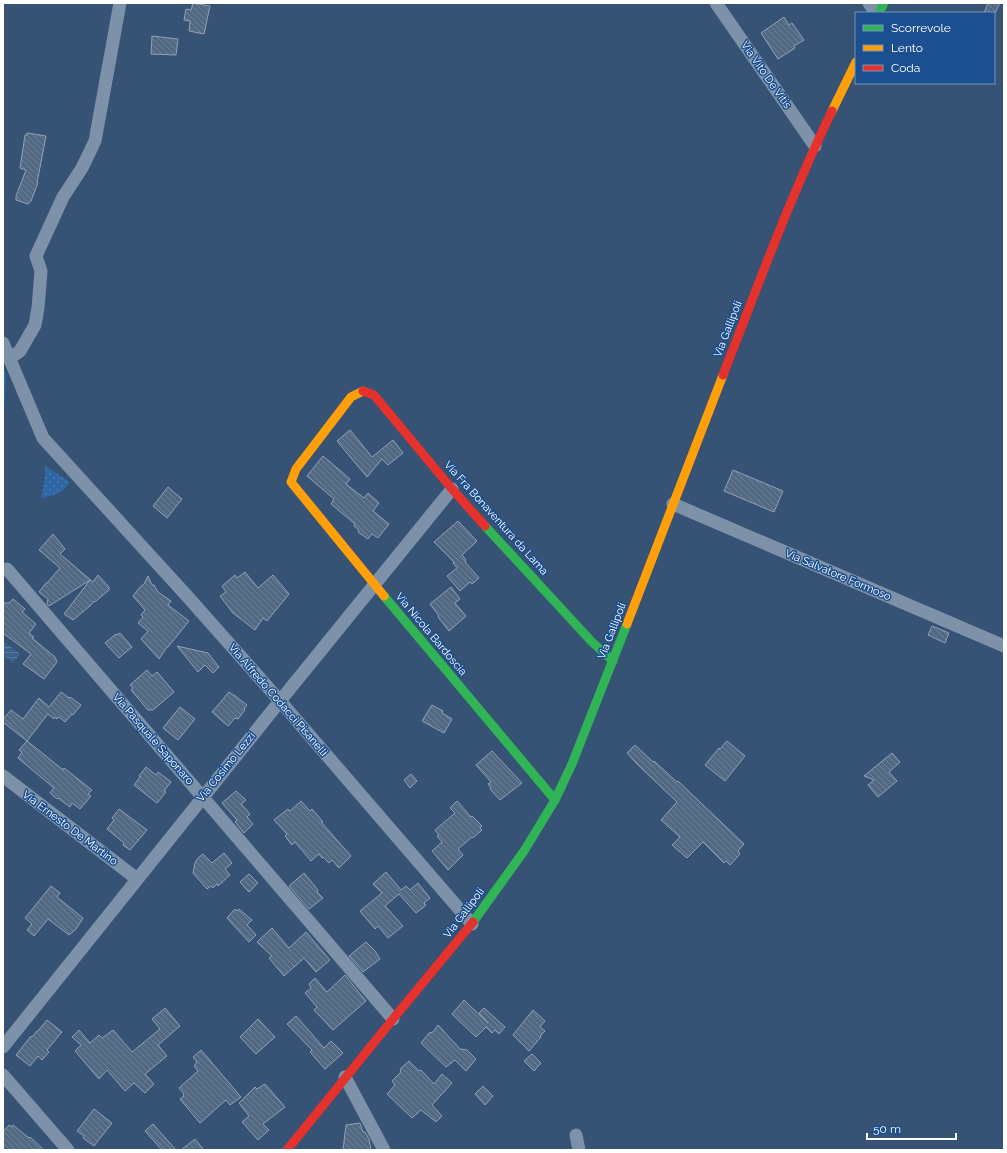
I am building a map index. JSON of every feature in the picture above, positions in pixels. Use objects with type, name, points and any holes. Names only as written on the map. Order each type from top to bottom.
[{"type":"main road","points":[[880,12],[884,3]]},
{"type":"main road","name":"Via Gallipoli","points":[[287,1150],[393,1018],[472,924],[524,851],[555,800],[572,764],[783,222],[815,146],[855,64]]},
{"type":"main road","name":"Via Nicola Bardoscia","points":[[363,391],[351,397],[296,469],[291,482],[374,584],[555,800]]},
{"type":"main road","name":"Via Fra Bonaventura da Lama","points":[[363,391],[374,395],[452,489],[592,642],[613,660]]},
{"type":"street","points":[[9,356],[20,351],[35,325],[41,271],[36,256],[63,197],[82,168],[95,141],[120,3]]},
{"type":"street","name":"Via Vito De Vitis","points":[[716,3],[815,146]]},
{"type":"street","points":[[869,3],[875,12]]},
{"type":"street","name":"Via Alfredo Codacci Pisanelli","points":[[3,342],[43,438],[187,596],[280,701],[472,924]]},
{"type":"street","name":"Via Cosimo Lezzi","points":[[3,1047],[202,797],[452,489]]},
{"type":"street","name":"Via Salvatore Formoso","points":[[673,504],[1004,646]]},
{"type":"street","name":"Via Pasquale Saponaro","points":[[7,569],[393,1018]]},
{"type":"street","name":"Via Ernesto De Martino","points":[[3,776],[137,879]]},
{"type":"street","points":[[3,1075],[68,1150]]},
{"type":"street","points":[[345,1077],[384,1150]]},
{"type":"street","points":[[576,1135],[579,1150]]},
{"type":"shaded area","points":[[3,370],[5,371],[6,378],[3,412]]},
{"type":"shaded area","points":[[45,465],[69,482],[61,492],[41,498],[45,476]]},
{"type":"shaded area","points":[[3,641],[20,654],[13,663],[3,655]]},
{"type":"building","points":[[193,3],[210,6],[204,34],[189,31],[190,21],[184,20],[186,9],[191,10]]},
{"type":"building","points":[[988,3],[1000,3],[995,13],[984,12]]},
{"type":"building","points":[[784,17],[789,25],[792,23],[804,40],[778,59],[761,33]]},
{"type":"building","points":[[152,36],[178,39],[176,55],[151,54]]},
{"type":"building","points":[[27,133],[46,136],[38,183],[31,201],[28,204],[16,200],[16,196],[26,170],[20,168],[25,135],[27,135]]},
{"type":"building","points":[[350,430],[372,457],[393,440],[403,453],[388,465],[382,459],[367,477],[337,441]]},
{"type":"building","points":[[323,456],[350,479],[346,484],[364,498],[368,493],[379,503],[373,511],[389,524],[378,538],[372,534],[368,539],[358,532],[359,530],[354,526],[355,524],[331,504],[334,499],[307,476]]},
{"type":"building","points":[[733,470],[783,491],[774,512],[724,491]]},
{"type":"building","points":[[168,487],[182,499],[167,518],[153,506]]},
{"type":"building","points":[[458,521],[477,541],[462,555],[466,560],[465,562],[479,578],[472,584],[470,582],[460,591],[447,576],[457,568],[453,563],[454,562],[434,542]]},
{"type":"building","points":[[53,534],[65,549],[60,554],[93,582],[98,575],[109,587],[109,590],[73,620],[64,614],[90,580],[49,606],[47,604],[48,599],[39,592],[60,568],[39,550]]},
{"type":"building","points":[[245,572],[258,588],[273,575],[289,594],[267,621],[263,618],[255,630],[233,613],[220,596],[226,592],[222,586],[235,575],[237,578]]},
{"type":"building","points":[[148,576],[152,585],[154,585],[158,592],[171,601],[168,605],[189,621],[159,659],[141,639],[148,631],[138,623],[143,617],[141,615],[145,610],[133,596],[144,584]]},
{"type":"building","points":[[451,587],[460,599],[455,603],[466,616],[449,631],[430,604]]},
{"type":"building","points":[[13,599],[25,609],[22,612],[36,624],[29,633],[34,637],[32,638],[55,657],[57,662],[44,679],[23,664],[31,654],[3,633],[3,603],[9,603]]},
{"type":"building","points":[[932,626],[949,633],[945,643],[928,635]]},
{"type":"building","points":[[120,633],[132,647],[119,658],[105,643],[116,634],[117,635]]},
{"type":"building","points":[[177,646],[208,653],[219,667],[213,673],[205,665],[198,672]]},
{"type":"building","points":[[147,670],[152,676],[157,672],[174,692],[153,710],[148,710],[131,690],[133,688],[130,685]]},
{"type":"building","points":[[61,692],[81,705],[65,722],[59,717],[57,719],[55,717],[54,719],[48,714],[27,741],[3,722],[3,719],[11,710],[23,719],[39,698],[49,707]]},
{"type":"building","points":[[229,692],[247,705],[238,719],[235,718],[228,726],[212,712]]},
{"type":"building","points":[[432,705],[443,711],[442,713],[452,719],[444,733],[422,721]]},
{"type":"building","points":[[180,707],[195,719],[178,740],[163,728]]},
{"type":"building","points":[[27,741],[63,770],[64,768],[92,790],[88,794],[91,796],[80,809],[72,803],[70,807],[58,798],[57,799],[50,793],[54,788],[18,758],[22,752],[19,750]]},
{"type":"building","points":[[727,741],[745,756],[725,781],[705,765]]},
{"type":"building","points":[[635,745],[653,762],[654,761],[677,782],[678,781],[744,844],[738,851],[740,854],[730,865],[726,861],[724,863],[703,842],[687,858],[672,845],[680,837],[661,820],[677,802],[627,753]]},
{"type":"building","points":[[492,751],[522,783],[500,800],[490,789],[491,788],[488,784],[491,782],[476,765]]},
{"type":"building","points":[[892,753],[900,762],[889,772],[897,781],[878,797],[868,785],[874,780],[864,776]]},
{"type":"building","points":[[146,767],[156,775],[158,772],[171,782],[164,791],[166,792],[157,803],[134,785]]},
{"type":"building","points":[[411,774],[417,781],[410,788],[404,780]]},
{"type":"building","points":[[236,791],[246,800],[241,804],[250,814],[247,817],[253,824],[244,833],[235,822],[237,820],[222,803]]},
{"type":"building","points":[[301,801],[310,811],[312,809],[323,822],[321,822],[351,856],[339,868],[332,860],[329,863],[319,854],[311,861],[295,842],[292,845],[285,836],[287,834],[274,820],[288,809],[290,811]]},
{"type":"building","points":[[457,801],[471,817],[472,816],[482,826],[480,828],[482,830],[458,849],[463,855],[448,870],[432,851],[442,842],[437,836],[439,835],[435,830],[455,813],[450,808]]},
{"type":"building","points":[[119,809],[147,830],[130,850],[107,829],[114,820],[112,818]]},
{"type":"building","points":[[224,853],[232,863],[225,869],[230,875],[218,886],[217,884],[213,888],[211,886],[207,889],[193,873],[195,863],[203,854],[212,863]]},
{"type":"building","points":[[386,872],[401,890],[406,886],[410,890],[418,883],[430,898],[424,903],[426,905],[416,913],[399,894],[385,906],[403,926],[388,938],[378,926],[375,929],[360,911],[382,893],[373,884]]},
{"type":"building","points":[[304,873],[323,898],[309,909],[289,886]]},
{"type":"building","points":[[249,874],[258,883],[249,892],[240,882]]},
{"type":"building","points":[[51,886],[60,893],[57,897],[83,918],[76,929],[69,935],[48,919],[34,936],[27,930],[32,924],[25,918]]},
{"type":"building","points":[[235,909],[237,911],[239,909],[252,920],[247,925],[256,935],[249,942],[227,918]]},
{"type":"building","points":[[272,928],[289,948],[306,932],[330,960],[316,972],[304,958],[284,976],[269,958],[272,956],[257,942]]},
{"type":"building","points":[[366,942],[375,951],[380,959],[363,972],[349,956]]},
{"type":"building","points":[[345,975],[366,1001],[333,1030],[314,1010],[317,1007],[305,993],[311,988],[309,984],[315,978],[327,992]]},
{"type":"building","points":[[464,1000],[488,1023],[479,1013],[484,1008],[505,1027],[499,1034],[495,1030],[492,1033],[486,1027],[476,1037],[452,1014]]},
{"type":"building","points":[[165,1008],[180,1026],[158,1045],[167,1056],[145,1074],[154,1084],[145,1093],[134,1083],[125,1091],[107,1070],[99,1079],[75,1051],[81,1045],[72,1037],[79,1030],[90,1043],[99,1035],[102,1038],[113,1030],[132,1052],[160,1029],[152,1019]]},
{"type":"building","points":[[533,1010],[545,1021],[540,1027],[545,1031],[529,1051],[513,1035]]},
{"type":"building","points":[[296,1016],[324,1048],[331,1041],[343,1053],[325,1069],[310,1052],[312,1050],[287,1024]]},
{"type":"building","points":[[258,1019],[275,1037],[256,1054],[240,1037]]},
{"type":"building","points":[[47,1020],[62,1032],[47,1050],[49,1052],[42,1060],[38,1056],[30,1066],[16,1055],[31,1036],[32,1037],[38,1031]]},
{"type":"building","points":[[438,1025],[460,1049],[467,1050],[476,1059],[466,1071],[455,1060],[446,1067],[421,1043]]},
{"type":"building","points":[[201,1050],[241,1097],[230,1105],[226,1100],[200,1123],[180,1099],[184,1096],[184,1094],[179,1088],[198,1071],[194,1066],[197,1062],[193,1057]]},
{"type":"building","points":[[532,1054],[541,1063],[534,1071],[524,1061]]},
{"type":"building","points":[[409,1061],[419,1071],[421,1070],[434,1084],[442,1074],[452,1083],[432,1105],[442,1116],[436,1122],[421,1110],[412,1118],[387,1094],[395,1085],[392,1081],[401,1072],[401,1068]]},
{"type":"building","points":[[265,1084],[285,1107],[263,1124],[269,1130],[258,1140],[242,1122],[249,1116],[239,1103],[255,1087],[257,1089]]},
{"type":"building","points":[[483,1086],[493,1096],[485,1105],[475,1094]]},
{"type":"building","points":[[94,1109],[112,1123],[94,1146],[83,1138],[84,1136],[77,1131]]},
{"type":"building","points":[[360,1123],[363,1132],[365,1132],[369,1139],[371,1150],[343,1150],[346,1125]]},
{"type":"building","points":[[153,1124],[176,1150],[162,1150],[145,1131]]},
{"type":"building","points":[[9,1125],[12,1127],[13,1125],[29,1138],[30,1137],[44,1150],[3,1150],[3,1132]]},
{"type":"building","points":[[195,1139],[204,1150],[181,1150]]},
{"type":"traffic: fast","points":[[880,12],[884,3]]},
{"type":"traffic: fast","points":[[485,526],[592,642],[613,661]]},
{"type":"traffic: fast","points":[[384,596],[555,800]]},
{"type":"traffic: fast","points":[[473,922],[524,851],[555,800],[572,764],[627,624]]},
{"type":"traffic: slow","points":[[832,111],[855,64]]},
{"type":"traffic: slow","points":[[627,624],[723,375]]},
{"type":"traffic: slow","points":[[363,391],[351,397],[296,469],[291,482],[384,596]]},
{"type":"traffic: jam","points":[[723,375],[788,209],[832,111]]},
{"type":"traffic: jam","points":[[363,391],[374,395],[452,489],[485,526]]},
{"type":"traffic: jam","points":[[287,1150],[473,922]]}]
